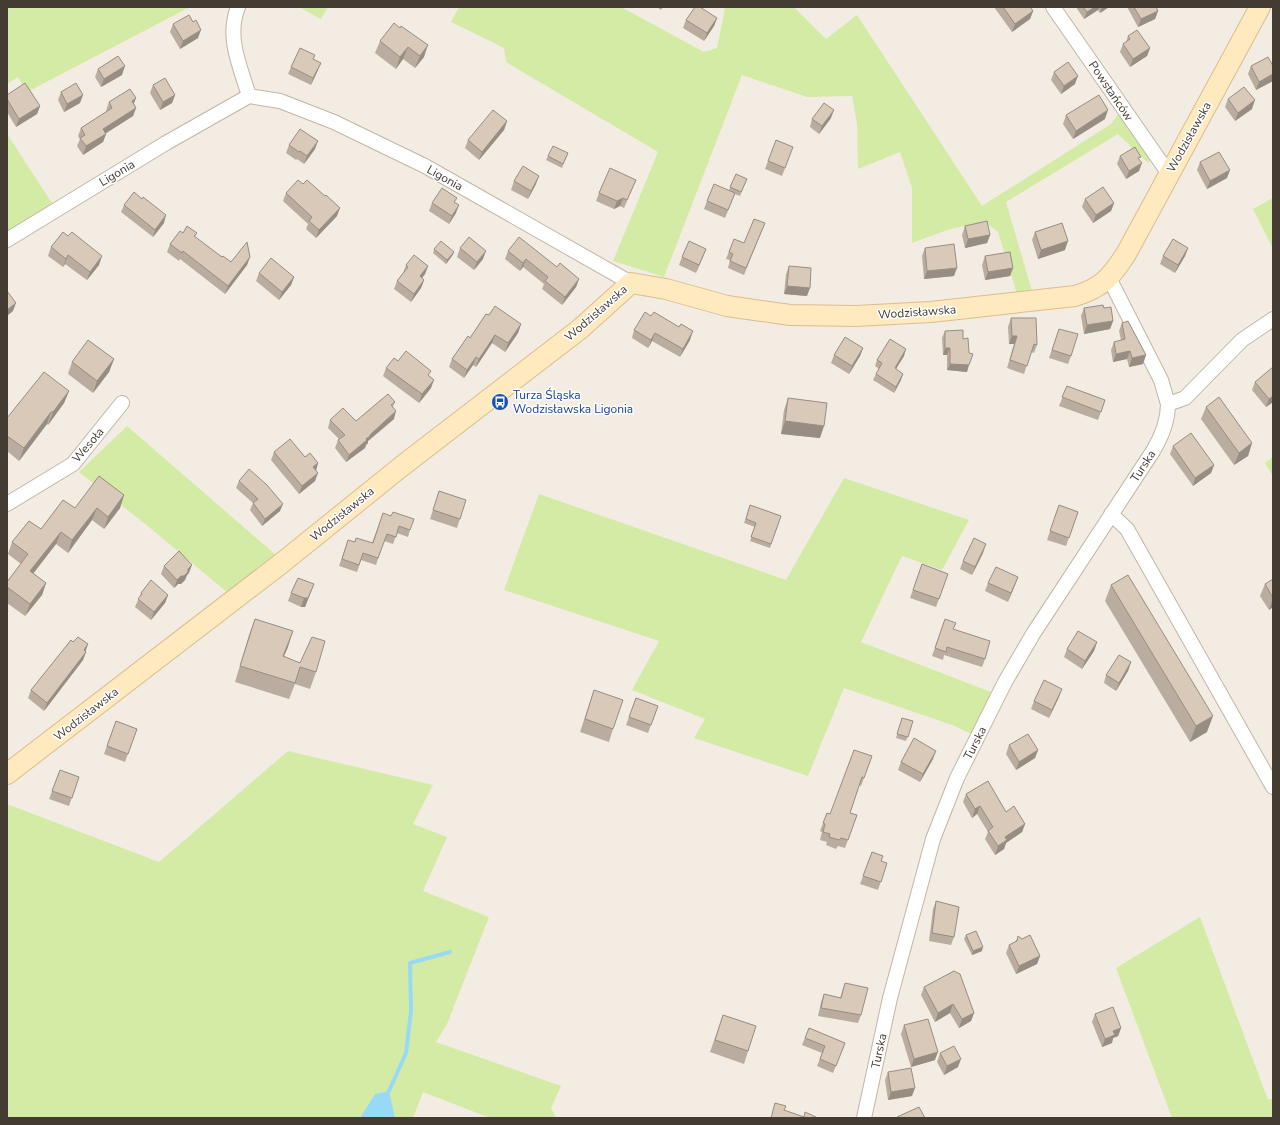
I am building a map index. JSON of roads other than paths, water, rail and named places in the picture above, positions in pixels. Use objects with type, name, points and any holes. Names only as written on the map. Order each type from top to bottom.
[{"type":"street","points":[[238,7],[234,18],[233,45],[249,96]]},
{"type":"street","name":"Powstańców","points":[[1054,7],[1168,174]]},
{"type":"street","name":"Wodzisławska","points":[[7,774],[271,571],[402,466],[580,329],[631,283],[666,289],[735,307],[790,315],[856,316],[931,312],[1075,296],[1095,288],[1109,278],[1126,254],[1168,174],[1260,7]]},
{"type":"street","name":"Ligonia","points":[[7,240],[166,143],[249,96],[280,102],[334,122],[425,166],[631,283]]},
{"type":"street","name":"Turska","points":[[864,1118],[890,998],[933,839],[957,778],[1005,682],[1033,634],[1158,442],[1168,414],[1168,404],[1161,380],[1109,278]]},
{"type":"street","points":[[1168,404],[1185,398],[1242,340],[1273,319]]},
{"type":"street","name":"Wesoła","points":[[7,504],[73,464],[122,403]]},
{"type":"street","points":[[1111,514],[1127,529],[1273,787]]},
{"type":"water","points":[[389,1091],[395,1118],[360,1118],[375,1094]]},
{"type":"waterway","points":[[389,1091],[406,1053],[411,1011],[410,963],[450,952]]},
{"type":"place","name":"Turza Śląska Wodzisławska Ligonia","points":[[500,402]]}]
